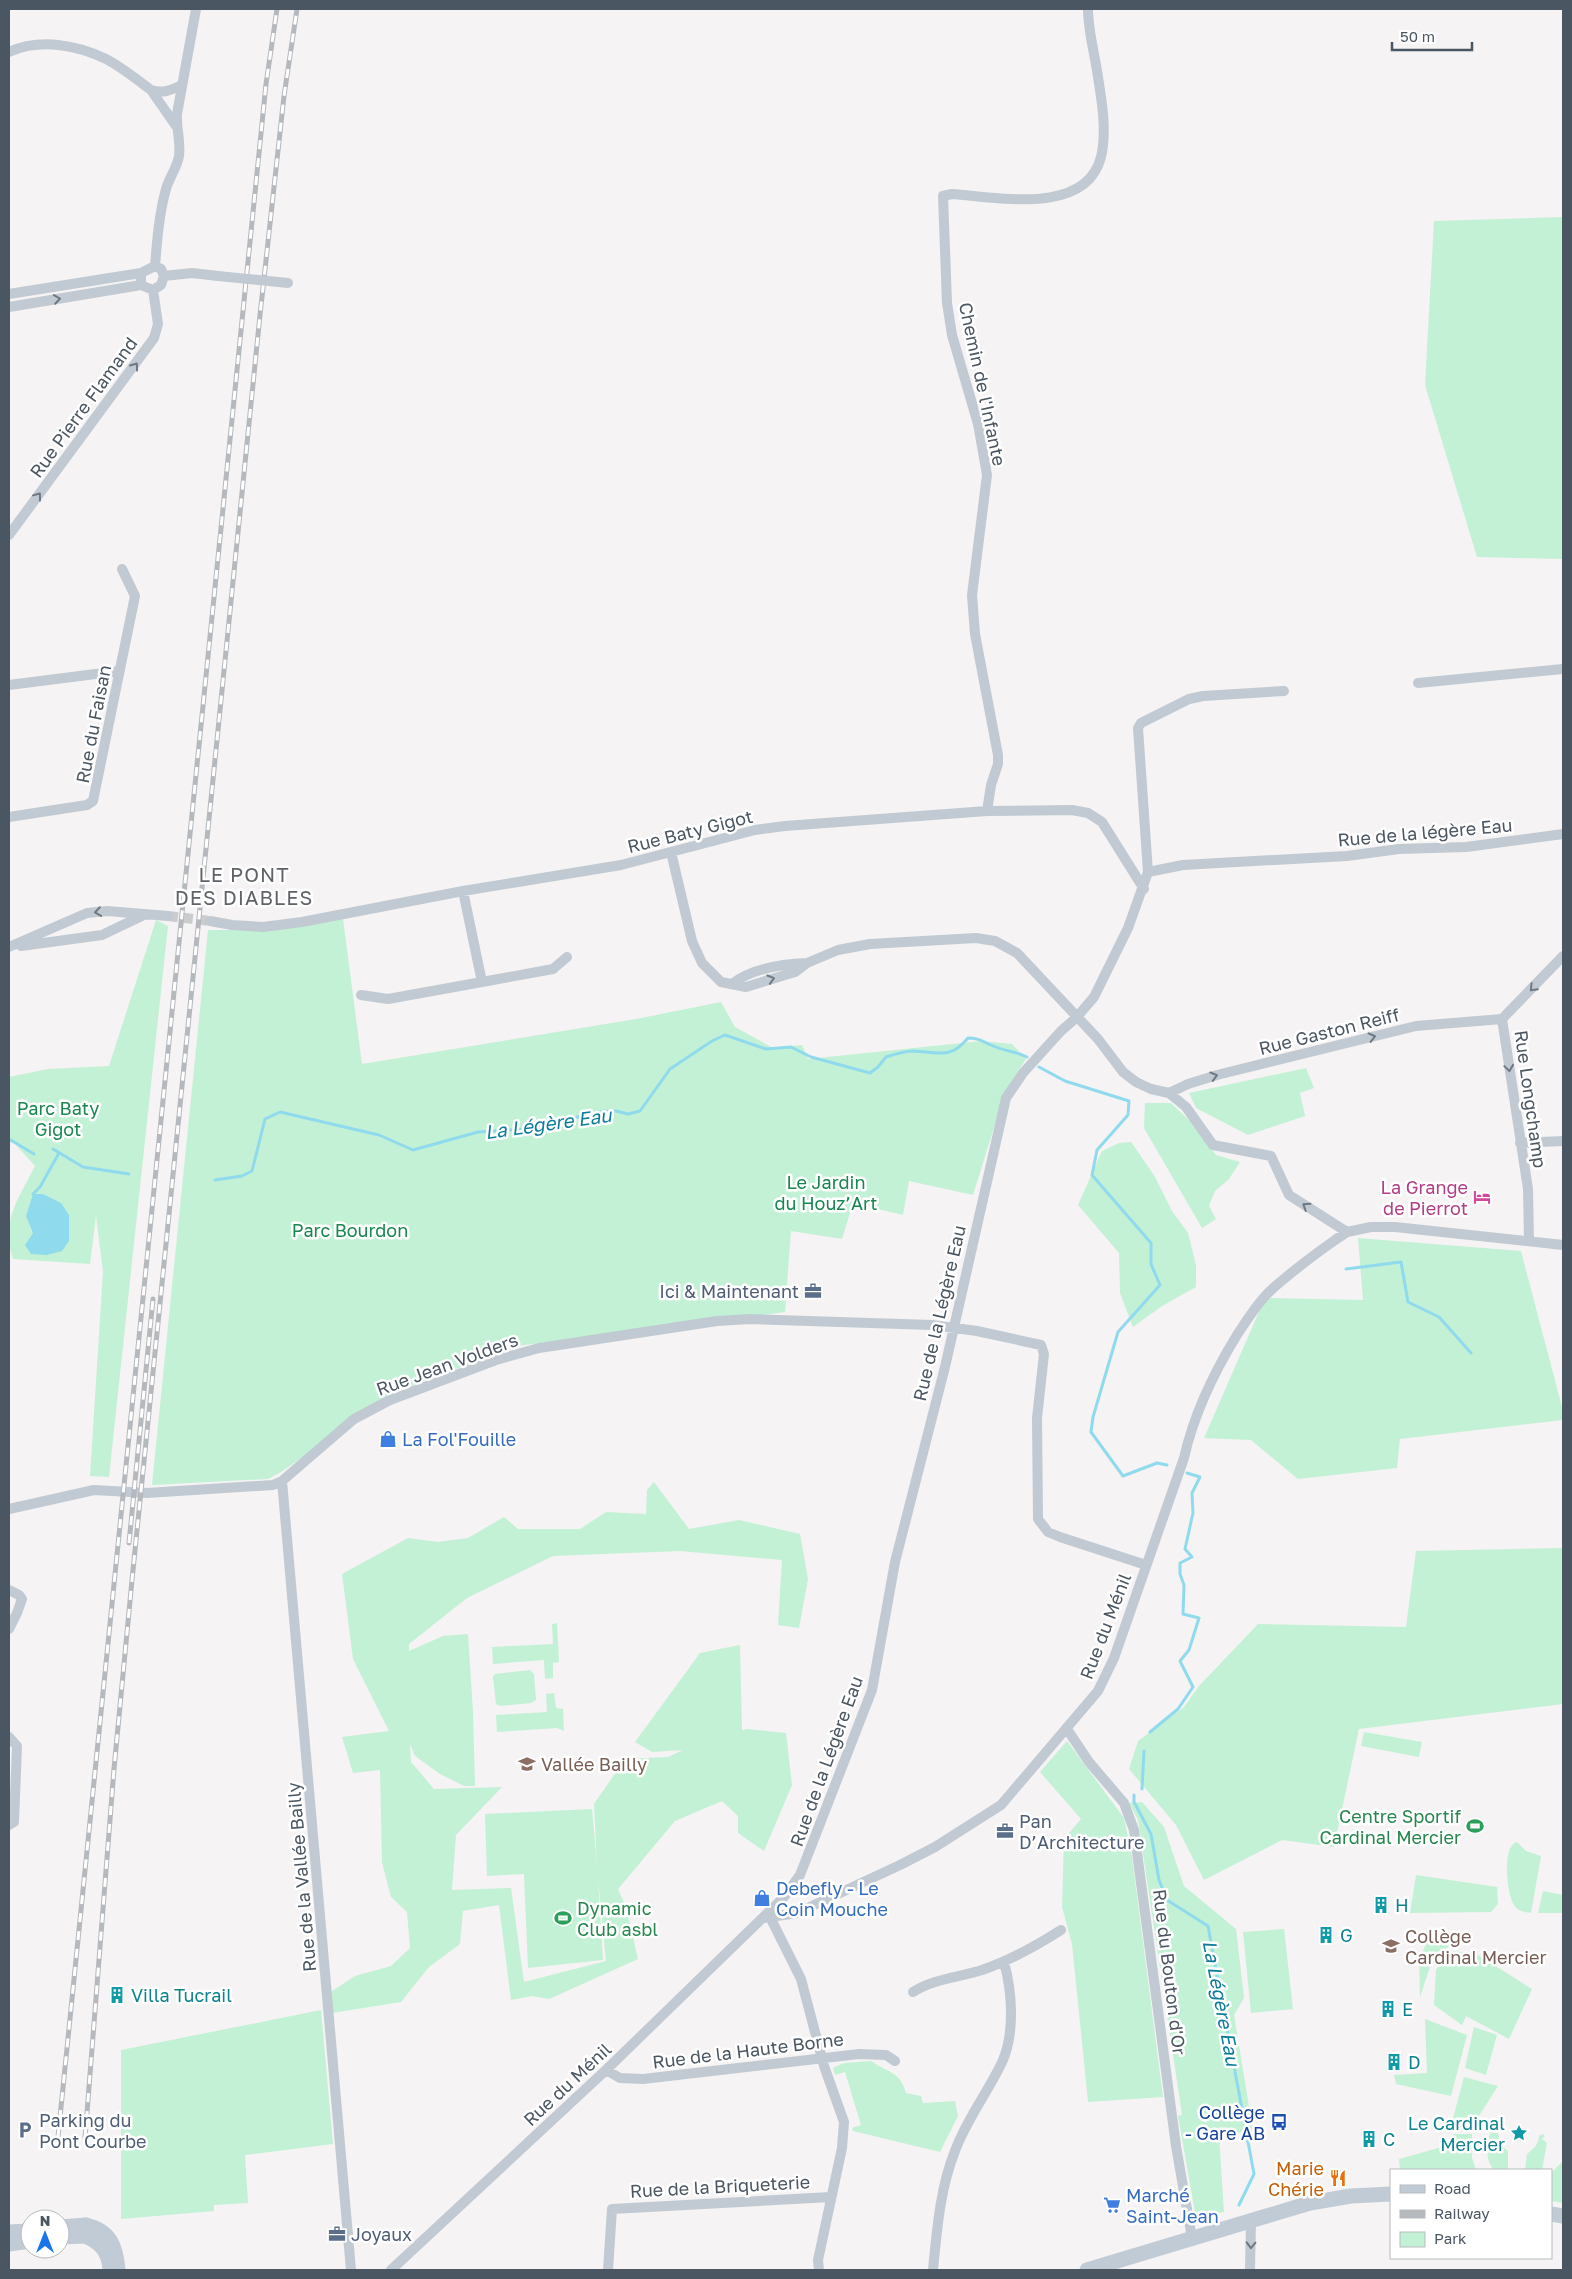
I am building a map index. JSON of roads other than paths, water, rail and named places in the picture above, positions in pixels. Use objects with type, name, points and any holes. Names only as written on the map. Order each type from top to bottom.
[{"type":"main road","points":[[1087,2270],[1310,2204],[1350,2196],[1390,2194]]},
{"type":"main road","points":[[70,2229],[85,2231],[103,2248],[110,2260],[111,2270]]},
{"type":"main road","points":[[70,2235],[99,2229],[111,2239],[116,2252],[118,2270]]},
{"type":"street","points":[[155,266],[165,189],[179,159],[180,148],[176,126],[196,9]]},
{"type":"street","name":"Chemin de l'Infante","points":[[987,811],[991,785],[998,764],[998,755],[975,634],[972,595],[987,475],[978,424],[952,335],[947,304],[944,196],[952,194],[1032,198],[1055,197],[1072,192],[1090,179],[1101,157],[1104,120],[1088,9]]},
{"type":"street","points":[[9,52],[38,44],[68,46],[107,59],[151,90],[176,126]]},
{"type":"street","points":[[151,90],[168,92],[182,84]]},
{"type":"street","points":[[9,294],[141,273],[155,266]]},
{"type":"street","points":[[9,307],[141,285],[153,290],[161,285],[164,276],[161,269],[155,266]]},
{"type":"street","points":[[141,273],[141,285]]},
{"type":"street","points":[[164,276],[192,273],[288,283]]},
{"type":"street","name":"Rue Pierre Flamand","points":[[9,535],[154,338],[158,324],[153,290]]},
{"type":"street","name":"Rue du Faisan","points":[[9,816],[87,805],[93,801],[134,596],[122,570]]},
{"type":"street","points":[[1418,683],[1563,669]]},
{"type":"street","points":[[9,685],[119,671]]},
{"type":"street","name":"Rue de la Légère Eau","points":[[766,1918],[800,1875],[872,1690],[895,1562],[945,1366],[952,1328],[1006,1098],[1023,1073],[1094,997],[1128,928],[1144,889],[1148,872],[1137,734],[1141,723],[1190,699],[1203,696],[1284,691]]},
{"type":"street","name":"Rue Baty Gigot","points":[[210,920],[232,925],[272,926],[302,922],[463,891],[621,865],[704,842],[778,827],[987,811],[1072,810],[1088,813],[1102,822],[1112,835],[1144,889]]},
{"type":"street","name":"Rue de la légère Eau","points":[[1148,872],[1184,865],[1347,856],[1399,849],[1466,847],[1563,834]]},
{"type":"street","points":[[671,852],[692,941],[702,963],[721,982],[746,987],[795,972],[806,962],[838,950],[870,944],[976,938],[995,941],[1017,954],[1098,1039],[1123,1072],[1136,1082],[1152,1089],[1169,1093],[1186,1107],[1213,1145],[1271,1156],[1289,1195],[1347,1232],[1371,1227],[1395,1227],[1563,1245]]},
{"type":"street","points":[[463,891],[482,982]]},
{"type":"street","points":[[9,947],[87,913],[107,911],[168,916]]},
{"type":"street","points":[[9,947],[102,935],[147,913]]},
{"type":"street","name":"Rue Longchamp","points":[[1529,1240],[1528,1189],[1502,1019],[1563,956]]},
{"type":"street","points":[[361,995],[388,999],[553,969],[567,957]]},
{"type":"street","name":"Rue Gaston Reiff","points":[[1169,1093],[1188,1084],[1217,1075],[1416,1026],[1502,1019]]},
{"type":"street","points":[[1520,1143],[1563,1140]]},
{"type":"street","name":"Rue du Ménil","points":[[391,2270],[766,1918],[797,1913],[935,1847],[1001,1805],[1098,1691],[1107,1674],[1184,1458],[1192,1425],[1203,1397],[1226,1353],[1252,1312],[1268,1292],[1347,1232]]},
{"type":"street","name":"Rue Jean Volders","points":[[9,1509],[86,1491],[147,1494],[265,1486],[282,1481],[354,1419],[390,1400],[487,1363],[539,1348],[717,1321],[750,1319],[932,1324],[977,1331],[1041,1345],[1044,1354],[1037,1418],[1038,1519],[1041,1526],[1060,1537],[1146,1565]]},
{"type":"street","name":"Rue de la Vallée Bailly","points":[[282,1481],[351,2270]]},
{"type":"street","points":[[9,1590],[19,1595],[22,1600],[18,1613],[9,1629]]},
{"type":"street","name":"Rue du Bouton d'Or","points":[[1067,1729],[1089,1762],[1124,1803],[1134,1830],[1176,2146],[1192,2238]]},
{"type":"street","points":[[9,1737],[17,1746],[16,1808],[14,1822],[9,1825]]},
{"type":"street","points":[[766,1918],[801,1979],[822,2059],[844,2122],[818,2260],[819,2270]]},
{"type":"street","points":[[913,1992],[922,1986],[962,1976],[1004,1962],[1061,1930]]},
{"type":"street","points":[[933,2270],[939,2216],[955,2150],[998,2070],[1008,2042],[1010,1995],[1004,1962]]},
{"type":"street","name":"Rue de la Haute Borne","points":[[606,2070],[620,2078],[643,2078],[873,2054],[886,2055],[895,2061]]},
{"type":"street","name":"Rue de la Briqueterie","points":[[608,2270],[612,2209],[831,2197]]},
{"type":"street","points":[[1250,2270],[1252,2220]]},
{"type":"water","points":[[33,1194],[43,1194],[61,1203],[69,1215],[69,1241],[62,1251],[47,1255],[31,1254],[25,1245],[33,1233],[26,1216]]},
{"type":"waterway","name":"La Légère Eau","points":[[215,1180],[242,1176],[252,1171],[265,1119],[280,1112],[379,1135],[413,1150],[478,1132],[522,1129],[605,1111],[628,1114],[640,1111],[670,1069],[712,1041],[725,1035],[766,1049],[791,1047],[811,1057],[870,1073],[886,1057],[911,1051],[949,1052],[968,1038],[977,1039],[1027,1057]]},
{"type":"waterway","name":"La Légère Eau","points":[[1039,1067],[1065,1081],[1129,1101],[1128,1115],[1097,1150],[1092,1175],[1151,1243],[1151,1264],[1160,1285],[1118,1332],[1093,1417],[1091,1432],[1123,1476],[1157,1463],[1167,1465]]},
{"type":"waterway","name":"La Légère Eau","points":[[9,1139],[34,1154]]},
{"type":"waterway","name":"La Légère Eau","points":[[53,1149],[83,1167],[129,1174]]},
{"type":"waterway","points":[[33,1194],[40,1187],[59,1153]]},
{"type":"waterway","points":[[1346,1269],[1401,1262],[1408,1302],[1439,1317],[1471,1353]]},
{"type":"waterway","name":"La Légère Eau","points":[[1150,1732],[1178,1709],[1193,1687],[1180,1661],[1189,1650],[1199,1618],[1183,1614],[1184,1585],[1180,1574],[1180,1563],[1192,1557],[1185,1549],[1193,1513],[1192,1493],[1200,1477],[1187,1473]]},
{"type":"waterway","points":[[1142,1789],[1144,1751]]},
{"type":"waterway","name":"La Légère Eau","points":[[1134,1795],[1134,1802],[1151,1834],[1159,1880],[1167,1900],[1208,1926],[1254,2174],[1239,2205]]},
{"type":"tunnel","points":[[168,916],[210,921]]},
{"type":"railway","points":[[58,2137],[266,84],[277,9]]},
{"type":"railway","points":[[85,2138],[114,1769],[132,1580],[260,315],[284,96],[297,9]]},
{"type":"railway","points":[[129,1543],[153,1299]]},
{"type":"place","name":"La Grange de Pierrot","points":[[1482,1197]]},
{"type":"place","name":"Ici & Maintenant","points":[[813,1291]]},
{"type":"place","name":"La Fol'Fouille","points":[[388,1439]]},
{"type":"place","name":"Vallée Bailly","points":[[527,1764]]},
{"type":"place","name":"Centre Sportif Cardinal Mercier","points":[[1475,1826]]},
{"type":"place","name":"Pan D’Architecture","points":[[1005,1831]]},
{"type":"place","name":"Debefly - Le Coin Mouche","points":[[762,1898]]},
{"type":"place","name":"H","points":[[1381,1905]]},
{"type":"place","name":"Dynamic Club asbl","points":[[563,1918]]},
{"type":"place","name":"G","points":[[1326,1935]]},
{"type":"place","name":"Collège Cardinal Mercier","points":[[1391,1946]]},
{"type":"place","name":"Villa Tucrail","points":[[117,1995]]},
{"type":"place","name":"E","points":[[1388,2009]]},
{"type":"place","name":"D","points":[[1394,2062]]},
{"type":"place","name":"Collège - Gare AB","points":[[1279,2122]]},
{"type":"place","name":"Parking du Pont Courbe","points":[[25,2130]]},
{"type":"place","name":"Le Cardinal Mercier","points":[[1519,2133]]},
{"type":"place","name":"C","points":[[1369,2139]]},
{"type":"place","name":"Marie Chérie","points":[[1338,2178]]},
{"type":"place","name":"Marché Saint-Jean","points":[[1112,2205]]},
{"type":"place","name":"Joyaux","points":[[337,2234]]},
{"type":"district","name":"LE PONT DES DIABLES","points":[[244,886]]},
{"type":"park label","name":"Parc Baty Gigot","points":[[58,1118]]},
{"type":"park label","name":"Le Jardin du Houz’Art","points":[[826,1192]]},
{"type":"park label","name":"Parc Bourdon","points":[[350,1230]]}]
